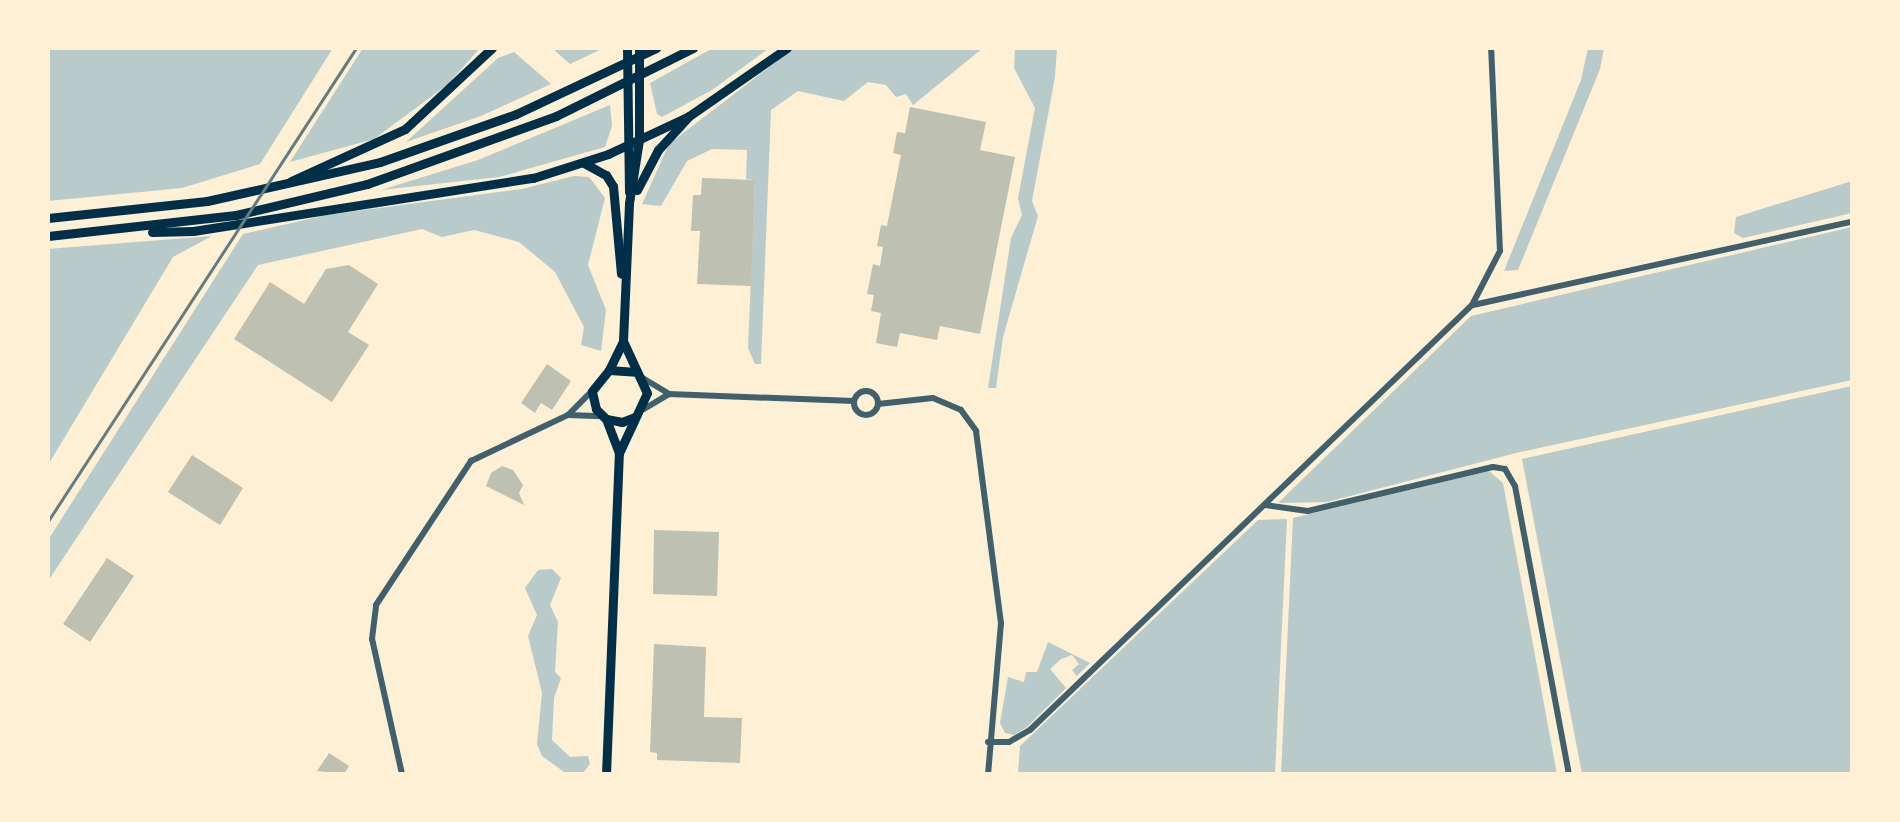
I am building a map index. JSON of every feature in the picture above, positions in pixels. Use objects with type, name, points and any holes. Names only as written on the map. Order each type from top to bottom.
[{"type":"main road","points":[[279,187],[405,129],[492,48]]},
{"type":"main road","points":[[627,48],[625,147],[629,203]]},
{"type":"main road","points":[[606,774],[619,453],[592,391],[609,370],[623,341],[629,203],[639,140],[639,48]]},
{"type":"main road","points":[[48,218],[248,193],[442,142],[594,79],[656,48]]},
{"type":"main road","points":[[121,231],[263,210],[424,167],[593,99],[693,48]]},
{"type":"main road","points":[[48,236],[121,231],[193,231],[510,183],[584,163],[689,116],[787,48]]},
{"type":"main road","points":[[628,224],[643,172],[689,116]]},
{"type":"main road","points":[[584,163],[606,175],[613,186],[624,297]]},
{"type":"main road","points":[[619,453],[641,412],[647,393],[623,341]]},
{"type":"main road","points":[[609,370],[639,375]]},
{"type":"main road","points":[[604,417],[622,422],[641,412]]},
{"type":"street","points":[[988,742],[1009,742],[1030,730],[1472,305],[1500,251],[1491,48]]},
{"type":"street","points":[[1472,305],[1852,222]]},
{"type":"street","points":[[639,375],[669,394],[854,401],[868,391],[878,404]]},
{"type":"street","points":[[402,774],[372,639],[376,605],[471,461],[568,415],[592,391]]},
{"type":"street","points":[[641,412],[669,394]]},
{"type":"street","points":[[854,401],[865,414],[878,404],[933,398],[961,410],[976,431],[1001,623],[988,742],[988,774]]},
{"type":"street","points":[[568,415],[604,417]]},
{"type":"street","points":[[1265,505],[1308,511],[1493,467],[1505,469],[1515,486],[1569,774]]},
{"type":"shaded area","points":[[48,48],[333,48],[260,164],[182,188],[48,201]]},
{"type":"shaded area","points":[[363,48],[480,48],[447,85],[374,139],[290,162]]},
{"type":"shaded area","points":[[552,48],[604,48],[570,64]]},
{"type":"shaded area","points":[[713,48],[769,48],[712,90],[662,117],[657,114],[650,83]]},
{"type":"shaded area","points":[[794,48],[983,48],[913,105],[906,94],[896,97],[886,85],[868,82],[844,101],[798,91],[771,110],[761,364],[755,364],[748,348],[755,180],[746,179],[747,150],[712,149],[687,161],[661,206],[642,204],[669,144]]},
{"type":"shaded area","points":[[1015,48],[1057,48],[1055,77],[1032,201],[1038,216],[1003,337],[996,388],[988,388],[1011,238],[1022,215],[1018,198],[1035,108],[1014,68]]},
{"type":"shaded area","points":[[1588,48],[1604,48],[1600,69],[1518,270],[1504,271],[1581,80]]},
{"type":"shaded area","points":[[514,52],[551,84],[481,116],[406,142],[498,58]]},
{"type":"shaded area","points":[[610,105],[612,126],[605,147],[499,177],[381,190],[478,160]]},
{"type":"shaded area","points":[[574,176],[589,177],[605,198],[588,265],[606,310],[601,351],[581,345],[584,327],[555,272],[519,242],[474,230],[442,237],[422,229],[258,265],[48,581],[48,540],[243,234],[327,215],[522,189]]},
{"type":"shaded area","points":[[1852,181],[1852,213],[1743,238],[1734,233],[1736,217]]},
{"type":"shaded area","points":[[1852,227],[1852,380],[1516,453],[1327,502],[1278,503],[1471,316]]},
{"type":"shaded area","points":[[212,236],[173,257],[48,465],[48,249]]},
{"type":"shaded area","points":[[1852,386],[1852,774],[1582,774],[1522,459]]},
{"type":"shaded area","points":[[1489,471],[1503,483],[1557,774],[1281,774],[1293,518]]},
{"type":"shaded area","points":[[1287,519],[1275,774],[1018,774],[1020,746],[1258,520]]},
{"type":"shaded area","points":[[552,569],[561,578],[550,605],[558,622],[555,672],[561,678],[554,698],[552,740],[570,757],[588,756],[590,764],[582,774],[567,774],[542,756],[537,744],[542,693],[528,636],[537,615],[525,588],[538,570]]},
{"type":"shaded area","points":[[1048,642],[1090,663],[1077,676],[1072,670],[1079,664],[1072,655],[1061,659],[1050,669],[1066,688],[1027,727],[1014,735],[1005,733],[1000,723],[1008,677],[1024,682],[1026,672],[1037,672]]},
{"type":"building","points":[[910,107],[986,122],[980,150],[1015,157],[980,334],[940,326],[937,340],[900,333],[897,347],[876,343],[881,313],[871,311],[874,295],[867,294],[873,264],[880,266],[883,247],[877,246],[881,225],[887,226],[901,155],[893,153],[897,132],[905,133]]},
{"type":"building","points":[[702,178],[755,180],[751,286],[697,284],[700,231],[691,231],[693,195],[701,195]]},
{"type":"building","points":[[349,265],[378,284],[348,332],[369,345],[332,402],[234,339],[270,282],[304,304],[326,269]]},
{"type":"building","points":[[547,364],[571,381],[552,410],[541,403],[535,413],[521,403]]},
{"type":"building","points":[[192,455],[243,488],[220,525],[168,492]]},
{"type":"building","points":[[502,466],[513,470],[523,485],[519,493],[524,505],[486,486],[491,473]]},
{"type":"building","points":[[654,530],[719,532],[717,596],[653,594]]},
{"type":"building","points":[[107,558],[134,576],[90,642],[63,624]]},
{"type":"building","points":[[654,644],[706,647],[704,717],[742,718],[740,763],[657,760],[657,753],[650,752]]},
{"type":"building","points":[[329,753],[349,766],[344,774],[317,771]]},
{"type":"railway","points":[[48,521],[356,48]]}]
